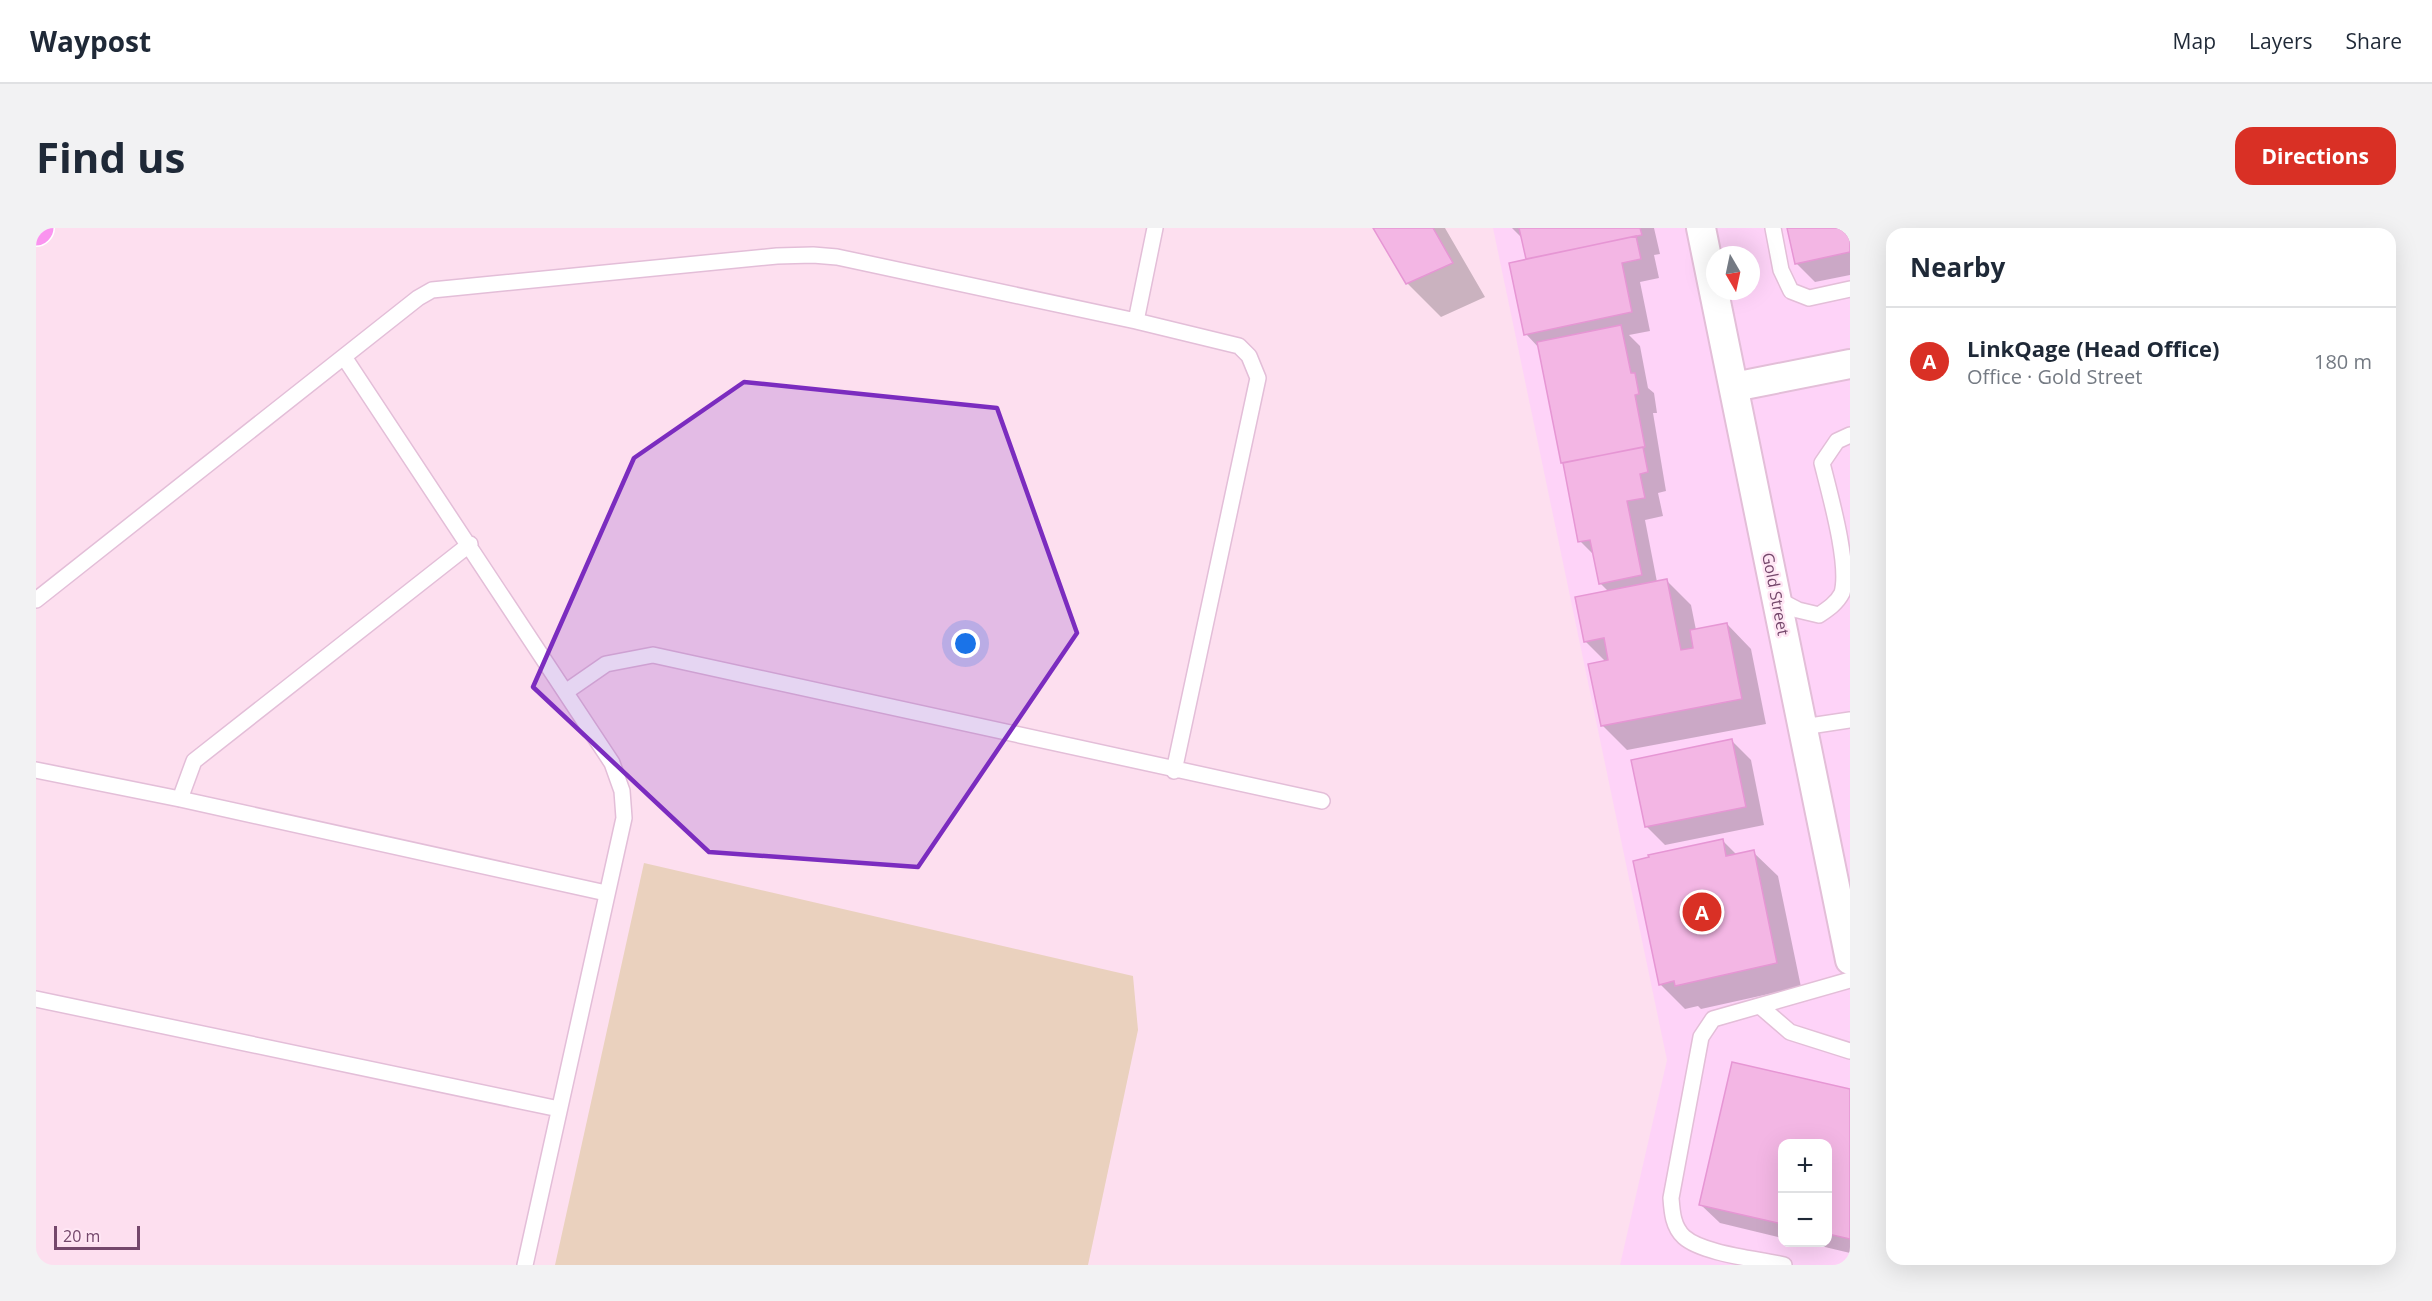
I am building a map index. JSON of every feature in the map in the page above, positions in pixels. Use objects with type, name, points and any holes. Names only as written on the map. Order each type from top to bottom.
[{"type":"street","name":"Gold Street","points":[[1701,228],[1850,960]]},
{"type":"street","points":[[1734,387],[1850,364]]},
{"type":"lane","points":[[1136,321],[1155,228]]},
{"type":"lane","points":[[1773,228],[1781,270],[1791,291],[1809,298],[1850,289]]},
{"type":"lane","points":[[36,600],[432,290],[777,256],[837,257],[1136,321],[1239,346],[1249,356],[1258,378],[1174,771]]},
{"type":"lane","points":[[344,357],[567,692],[612,763],[622,791],[624,818],[525,1265]]},
{"type":"lane","points":[[1776,599],[1819,615],[1836,603],[1844,591],[1847,573],[1846,548],[1822,463],[1838,441],[1850,435]]},
{"type":"lane","points":[[180,799],[194,761],[470,544]]},
{"type":"lane","points":[[567,692],[606,664],[653,655],[1174,771],[1322,801]]},
{"type":"lane","points":[[1803,727],[1850,720]]},
{"type":"lane","points":[[36,770],[180,799],[606,893]]},
{"type":"lane","points":[[1784,1265],[1703,1247],[1684,1237],[1672,1219],[1671,1198],[1701,1037],[1713,1019],[1850,980]]},
{"type":"lane","points":[[36,999],[559,1109]]},
{"type":"lane","points":[[1761,1007],[1790,1032],[1850,1051]]},
{"type":"highlighted area","points":[[744,382],[997,408],[1077,633],[918,867],[709,852],[533,687],[634,458]]},
{"type":"shaded area","points":[[1493,228],[1850,228],[1850,1265],[1620,1265],[1667,1060]]},
{"type":"shaded area","points":[[644,863],[1133,976],[1138,1030],[1088,1265],[555,1265]]},
{"type":"building","points":[[1373,228],[1433,228],[1453,263],[1406,284]]},
{"type":"building","points":[[1519,228],[1640,228],[1642,235],[1526,259]]},
{"type":"building","points":[[1787,228],[1850,228],[1850,252],[1795,264]]},
{"type":"building","points":[[1636,236],[1641,259],[1622,263],[1632,312],[1524,335],[1509,263]]},
{"type":"building","points":[[1621,325],[1631,373],[1635,373],[1639,394],[1635,395],[1645,447],[1561,463],[1537,342]]},
{"type":"building","points":[[1643,447],[1648,472],[1640,474],[1645,498],[1627,501],[1642,575],[1599,584],[1590,540],[1578,542],[1563,463]]},
{"type":"building","points":[[1667,579],[1681,650],[1693,648],[1690,630],[1727,623],[1742,699],[1601,726],[1588,664],[1608,660],[1604,638],[1584,642],[1575,597]]},
{"type":"building","points":[[1732,739],[1746,807],[1645,827],[1631,760]]},
{"type":"building","points":[[1723,839],[1726,856],[1754,850],[1777,963],[1675,986],[1674,981],[1659,985],[1633,861],[1649,857],[1648,855]]},
{"type":"building","points":[[1732,1062],[1850,1089],[1850,1239],[1832,1235],[1832,1139],[1778,1139],[1778,1223],[1699,1205]]},
{"type":"place","name":"LinkQage (Head Office)","points":[[1702,912]]}]
